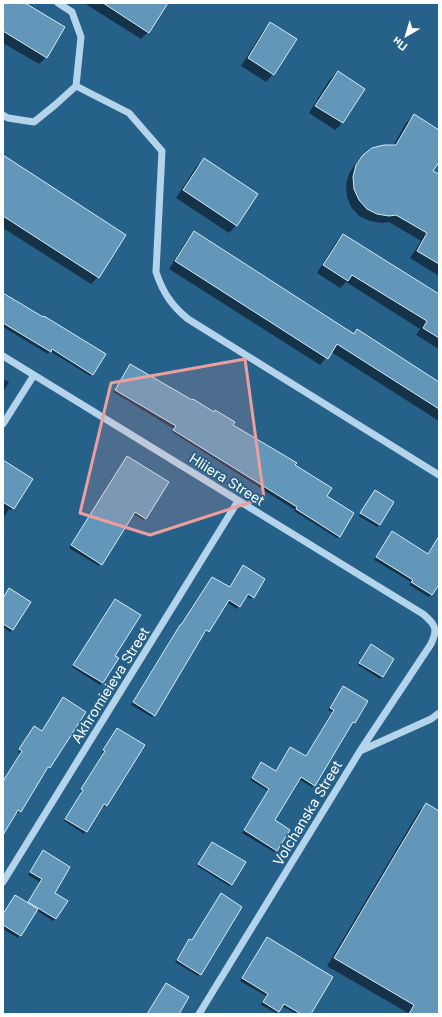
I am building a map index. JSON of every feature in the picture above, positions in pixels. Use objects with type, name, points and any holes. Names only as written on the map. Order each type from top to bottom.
[{"type":"street","points":[[3,115],[8,118],[34,122],[76,86],[81,37],[72,12],[58,3]]},
{"type":"street","points":[[76,86],[129,113],[162,151],[156,272],[160,285],[175,309],[188,320],[439,475]]},
{"type":"street","name":"Hliiera Street","points":[[3,356],[423,614],[435,627]]},
{"type":"street","points":[[3,424],[34,375]]},
{"type":"street","name":"Akhromieieva Street","points":[[3,882],[238,501]]},
{"type":"street","name":"Volchanska Street","points":[[199,1014],[360,751],[431,644],[435,635],[435,627]]},
{"type":"street","points":[[360,751],[431,719],[439,713]]},
{"type":"highlighted area","points":[[245,359],[264,498],[150,535],[80,513],[111,383]]},
{"type":"building","points":[[3,3],[25,3],[65,27],[47,58],[3,31]]},
{"type":"building","points":[[103,3],[168,3],[149,33]]},
{"type":"building","points":[[270,22],[297,39],[274,75],[248,58]]},
{"type":"building","points":[[338,71],[365,89],[343,123],[315,106]]},
{"type":"building","points":[[414,114],[439,130],[439,162],[433,171],[439,174],[439,264],[417,251],[427,233],[396,215],[389,216],[377,214],[367,209],[359,200],[354,189],[353,177],[356,165],[363,155],[372,148],[384,145],[396,145]]},
{"type":"building","points":[[3,155],[126,235],[99,278],[3,216]]},
{"type":"building","points":[[204,158],[258,194],[237,226],[183,190]]},
{"type":"building","points":[[194,231],[354,334],[357,329],[439,382],[439,409],[337,344],[328,359],[175,261]]},
{"type":"building","points":[[343,234],[439,294],[439,338],[423,328],[427,321],[352,275],[348,281],[323,265]]},
{"type":"building","points":[[3,293],[106,354],[93,375],[52,349],[51,352],[3,323]]},
{"type":"building","points":[[130,364],[192,400],[193,399],[214,412],[215,410],[235,422],[233,425],[297,463],[295,465],[332,488],[327,496],[354,513],[340,537],[296,509],[297,507],[173,430],[176,426],[115,390]]},
{"type":"building","points":[[127,456],[169,482],[146,519],[135,512],[102,565],[71,545]]},
{"type":"building","points":[[3,460],[33,479],[14,509],[3,502]]},
{"type":"building","points":[[375,490],[394,502],[380,525],[360,513]]},
{"type":"building","points":[[392,531],[428,554],[439,536],[439,585],[432,595],[411,582],[413,580],[376,557]]},
{"type":"building","points":[[243,565],[265,579],[254,598],[248,594],[240,607],[229,600],[209,632],[206,630],[155,716],[133,702],[180,625],[212,577],[230,587]]},
{"type":"building","points":[[9,588],[31,602],[13,630],[3,624],[3,598]]},
{"type":"building","points":[[115,599],[141,615],[115,656],[119,658],[103,683],[73,665]]},
{"type":"building","points":[[371,644],[394,659],[383,677],[359,663]]},
{"type":"building","points":[[343,686],[368,701],[355,723],[353,722],[315,786],[301,777],[275,820],[290,830],[277,851],[244,830],[269,789],[252,778],[261,762],[276,771],[290,747],[306,756],[334,710],[330,708]]},
{"type":"building","points":[[63,697],[86,712],[50,768],[48,767],[21,812],[18,810],[3,835],[3,781],[22,751],[19,749],[34,726],[42,731]]},
{"type":"building","points":[[117,728],[145,745],[107,806],[104,804],[87,832],[65,819],[83,790],[81,789],[105,751],[103,750]]},
{"type":"building","points":[[426,803],[439,811],[439,1014],[409,1014],[414,1005],[334,958]]},
{"type":"building","points":[[212,842],[246,862],[232,885],[198,864]]},
{"type":"building","points":[[43,850],[70,867],[55,893],[68,901],[56,919],[28,902],[42,879],[30,872]]},
{"type":"building","points":[[221,893],[242,907],[201,975],[177,960],[189,939],[192,940]]},
{"type":"building","points":[[15,895],[38,909],[21,936],[3,925],[3,914]]},
{"type":"building","points":[[267,937],[333,977],[311,1014],[301,1014],[284,1004],[279,1012],[263,1002],[268,994],[242,978]]},
{"type":"building","points":[[166,983],[189,997],[179,1014],[147,1014]]}]
